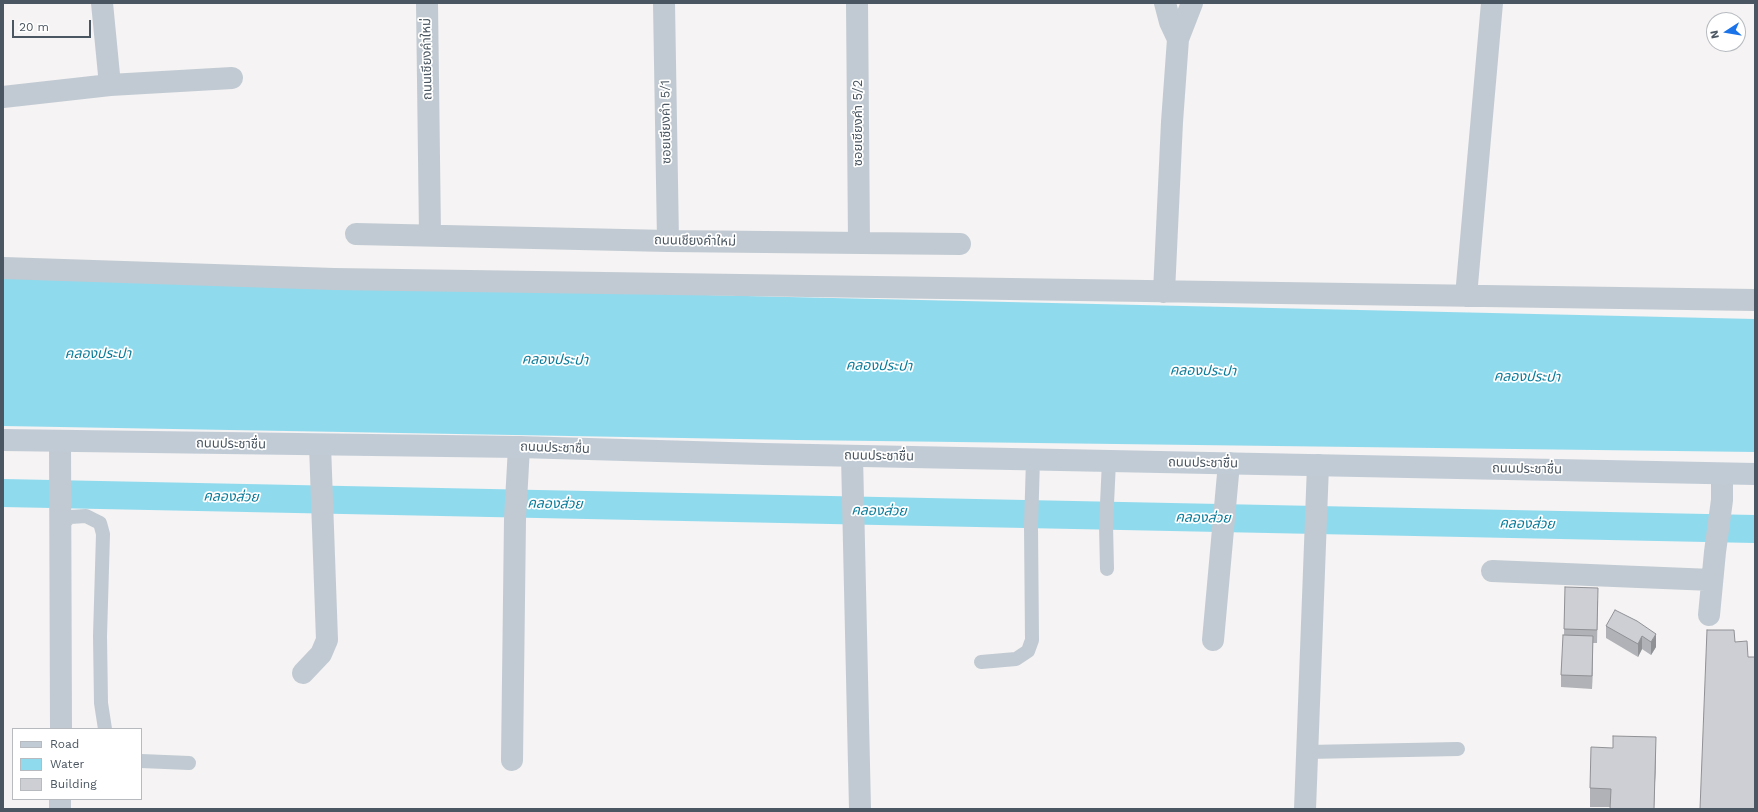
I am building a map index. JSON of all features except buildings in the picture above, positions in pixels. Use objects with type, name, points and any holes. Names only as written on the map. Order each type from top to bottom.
[{"type":"street","points":[[102,3],[110,85]]},
{"type":"street","name":"ถนนเชียงคำใหม่","points":[[427,3],[430,235]]},
{"type":"street","name":"ซอยเชียงคำ 5/1","points":[[664,3],[668,241]]},
{"type":"street","name":"ซอยเชียงคำ 5/2","points":[[857,3],[858,243]]},
{"type":"street","points":[[1165,3],[1170,22],[1178,39]]},
{"type":"street","points":[[1164,292],[1172,122],[1178,39],[1192,3]]},
{"type":"street","points":[[1466,296],[1492,3]]},
{"type":"street","points":[[3,96],[110,85],[232,78]]},
{"type":"street","name":"ถนนเชียงคำใหม่","points":[[356,234],[668,241],[960,244]]},
{"type":"street","points":[[3,268],[334,279],[1755,300]]},
{"type":"street","name":"ถนนประชาชื่น","points":[[3,440],[519,447],[852,456],[1755,474]]},
{"type":"street","points":[[60,441],[61,728]]},
{"type":"street","points":[[303,673],[321,654],[327,640],[320,445]]},
{"type":"street","points":[[512,760],[515,519],[516,476],[519,447]]},
{"type":"street","points":[[852,456],[852,520],[860,809]]},
{"type":"street","points":[[1213,640],[1228,463]]},
{"type":"street","points":[[1305,809],[1318,465]]},
{"type":"street","points":[[1709,615],[1714,552],[1722,500],[1722,474]]},
{"type":"street","points":[[1492,571],[1712,580]]},
{"type":"lane","points":[[981,662],[1016,659],[1028,651],[1032,640],[1031,526],[1033,459]]},
{"type":"lane","points":[[1108,569],[1106,525],[1109,461]]},
{"type":"lane","points":[[61,521],[70,517],[86,516],[100,523],[103,534],[100,636],[101,703],[105,728]]},
{"type":"lane","points":[[1307,752],[1458,749]]},
{"type":"lane","points":[[142,761],[189,763]]},
{"type":"water","name":"คลองประปา","points":[[3,278],[1755,319],[1755,452],[796,440],[3,426]]},
{"type":"waterway","name":"คลองส่วย","points":[[3,493],[1755,529]]}]
